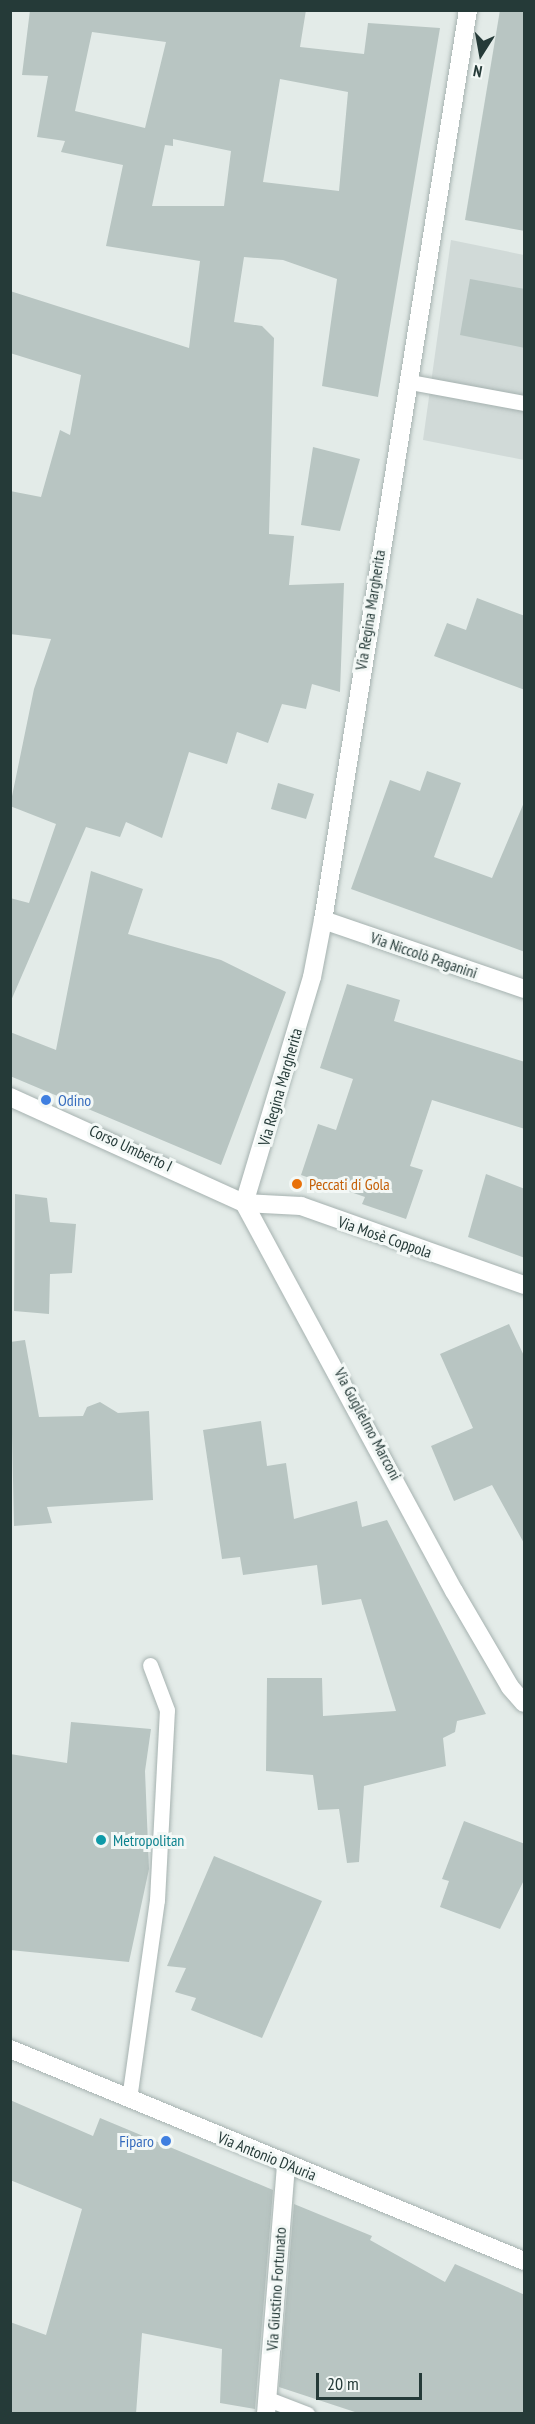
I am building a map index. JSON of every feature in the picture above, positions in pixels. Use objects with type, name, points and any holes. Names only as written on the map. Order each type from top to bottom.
[{"type":"street","name":"Via Regina Margherita","points":[[244,1203],[312,977],[323,920],[375,574],[410,382],[468,10]]},
{"type":"street","name":"Via Niccolò Paganini","points":[[323,920],[525,989]]},
{"type":"street","name":"Corso Umberto I","points":[[10,1097],[184,1173],[244,1203]]},
{"type":"street","name":"Via Mosè Coppola","points":[[244,1203],[301,1206],[525,1285]]},
{"type":"street","name":"Via Guglielmo Marconi","points":[[244,1203],[454,1591],[510,1688],[525,1703]]},
{"type":"street","name":"Via Antonio D'Auria","points":[[10,2049],[525,2261]]},
{"type":"street","name":"Via Giustino Fortunato","points":[[267,2406],[286,2163]]},
{"type":"lane","points":[[410,382],[525,403]]},
{"type":"lane","points":[[129,2099],[157,1900],[167,1710],[150,1665]]},
{"type":"lane","points":[[267,2406],[307,2414]]},
{"type":"shaded area","points":[[451,240],[524,255],[524,460],[423,440]]},
{"type":"building","points":[[30,10],[306,10],[300,47],[364,54],[368,23],[440,28],[378,397],[322,386],[337,279],[283,260],[244,257],[234,322],[262,326],[274,338],[269,534],[294,536],[289,585],[344,583],[340,692],[312,684],[306,709],[282,704],[268,743],[237,732],[227,764],[189,752],[162,838],[126,822],[120,837],[86,827],[10,1003],[10,898],[29,903],[56,824],[10,806],[34,689],[51,639],[10,634],[10,491],[41,497],[60,430],[70,435],[81,375],[10,353],[10,291],[189,348],[200,261],[106,246],[123,165],[61,152],[65,141],[37,137],[48,76],[22,75]],"holes":[[[92,32],[166,42],[145,128],[75,111]],[[280,79],[348,92],[339,191],[263,182]],[[173,139],[231,151],[224,206],[152,206],[165,145],[173,146]]]},
{"type":"building","points":[[500,10],[525,10],[525,231],[465,220]]},
{"type":"building","points":[[470,279],[525,289],[525,348],[460,335]]},
{"type":"building","points":[[313,447],[360,459],[340,531],[301,525]]},
{"type":"building","points":[[477,598],[525,616],[525,690],[434,656],[447,623],[466,630]]},
{"type":"building","points":[[427,771],[461,783],[434,857],[492,878],[525,800],[525,952],[351,889],[390,780],[420,791]]},
{"type":"building","points":[[278,783],[314,794],[306,819],[271,809]]},
{"type":"building","points":[[91,871],[143,889],[128,934],[221,960],[286,992],[221,1165],[10,1076],[10,1032],[56,1050]]},
{"type":"building","points":[[347,984],[400,1000],[394,1021],[525,1062],[525,1129],[432,1100],[410,1166],[423,1170],[406,1219],[362,1204],[365,1197],[301,1175],[318,1124],[336,1130],[353,1079],[320,1068]]},
{"type":"building","points":[[486,1174],[525,1189],[525,1258],[468,1237]]},
{"type":"building","points":[[15,1194],[47,1198],[50,1222],[76,1224],[72,1273],[50,1274],[49,1314],[14,1311]]},
{"type":"building","points":[[509,1324],[525,1358],[525,1545],[492,1485],[454,1501],[431,1446],[473,1428],[440,1354]]},
{"type":"building","points":[[25,1340],[39,1417],[83,1416],[87,1407],[100,1402],[118,1413],[149,1411],[153,1500],[47,1507],[52,1523],[14,1526],[10,1342]]},
{"type":"building","points":[[261,1421],[267,1466],[286,1463],[294,1519],[357,1501],[362,1527],[387,1520],[486,1714],[457,1721],[455,1732],[443,1738],[446,1766],[364,1786],[359,1862],[347,1863],[339,1809],[318,1810],[313,1775],[266,1771],[267,1678],[322,1678],[323,1716],[396,1711],[361,1599],[322,1605],[317,1565],[243,1575],[240,1557],[222,1559],[203,1430]]},
{"type":"building","name":"Metropolitan","points":[[71,1722],[151,1729],[145,1771],[149,1869],[129,1962],[10,1950],[10,1754],[67,1763]]},
{"type":"building","points":[[464,1821],[525,1844],[525,1878],[500,1929],[440,1907],[449,1881],[442,1879]]},
{"type":"building","points":[[214,1856],[322,1901],[262,2038],[191,2010],[196,1998],[175,1992],[186,1968],[167,1966]]},
{"type":"building","points":[[10,2100],[93,2136],[100,2118],[273,2190],[255,2409],[220,2403],[222,2349],[142,2333],[136,2414],[10,2414],[10,2322],[46,2335],[82,2209],[10,2180]]},
{"type":"building","points":[[294,2204],[372,2236],[370,2240],[445,2282],[455,2264],[525,2295],[525,2414],[361,2414],[279,2387]]},
{"type":"place","name":"Odino","points":[[46,1100]]},
{"type":"place","name":"Peccati di Gola","points":[[297,1184]]},
{"type":"place","name":"Metropolitan","points":[[101,1840]]},
{"type":"place","name":"Fiparo","points":[[166,2141]]}]
